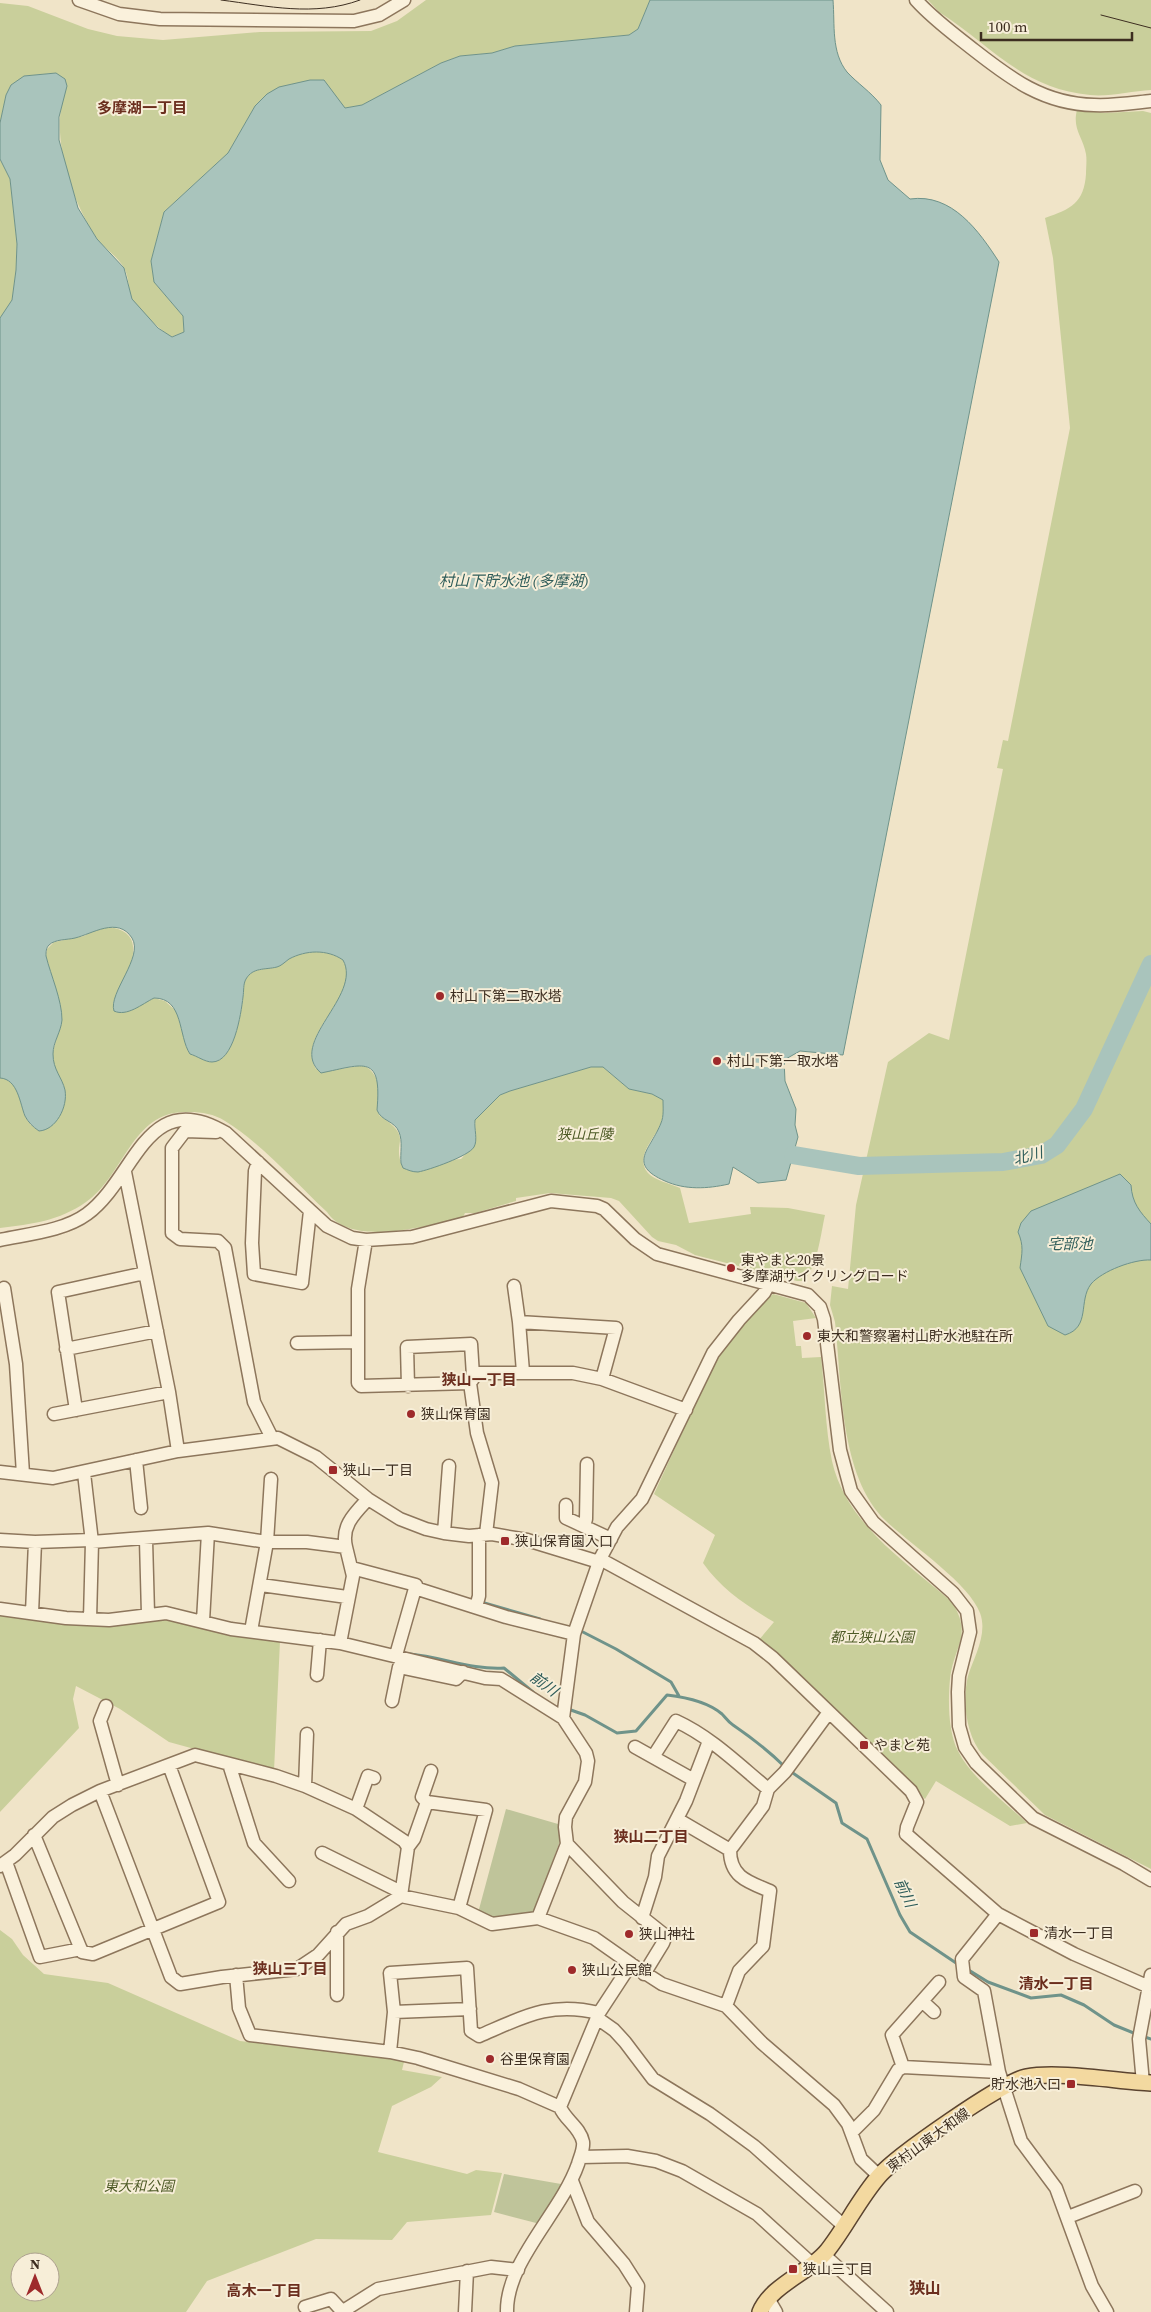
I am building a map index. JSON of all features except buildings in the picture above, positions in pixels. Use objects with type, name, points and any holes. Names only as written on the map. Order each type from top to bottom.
[{"type":"main road","name":"東村山東大和線","points":[[768,2308],[818,2260],[879,2176],[924,2141],[1004,2086],[1026,2078],[1044,2076],[1147,2083]]},
{"type":"street","points":[[79,0],[119,14],[160,19],[354,20],[379,15],[404,0]]},
{"type":"street","points":[[916,0],[935,20],[1005,74],[1035,92],[1048,97],[1092,105],[1151,101]]},
{"type":"street","points":[[0,1240],[62,1226],[78,1220],[93,1210],[125,1172],[151,1133],[167,1123],[184,1120],[199,1122],[226,1133],[310,1211],[334,1231],[352,1238],[366,1240],[412,1238],[544,1202],[568,1203],[604,1210],[635,1240],[657,1254],[808,1295],[816,1302],[822,1312],[840,1455],[847,1480],[858,1502],[882,1531],[959,1599],[966,1611],[970,1632],[958,1684],[958,1708],[960,1734],[970,1755],[992,1779],[1038,1822],[1124,1864],[1151,1880]]},
{"type":"street","points":[[226,1133],[185,1131],[172,1148],[172,1233],[180,1239],[218,1241],[225,1248],[254,1402],[272,1438]]},
{"type":"street","points":[[258,1162],[255,1171],[252,1225],[254,1274],[302,1283],[310,1211]]},
{"type":"street","points":[[125,1172],[169,1392],[178,1451]]},
{"type":"street","points":[[366,1240],[358,1289],[358,1383],[361,1386],[408,1386],[472,1380],[483,1373],[558,1372],[602,1379],[686,1410]]},
{"type":"street","points":[[76,1410],[58,1292],[145,1273]]},
{"type":"street","points":[[538,1918],[567,1844],[566,1817],[585,1782],[588,1761],[586,1754],[564,1711],[575,1631],[600,1560],[617,1527],[642,1499],[713,1353],[739,1320],[764,1293],[769,1284]]},
{"type":"street","points":[[514,1286],[523,1372]]},
{"type":"street","points":[[4,1288],[16,1364],[23,1474]]},
{"type":"street","points":[[519,1322],[616,1328],[602,1379]]},
{"type":"street","points":[[66,1349],[157,1331]]},
{"type":"street","points":[[298,1343],[358,1342]]},
{"type":"street","points":[[408,1386],[407,1347],[471,1344],[477,1434],[492,1483],[482,1534],[478,1602]]},
{"type":"street","points":[[54,1414],[169,1392]]},
{"type":"street","points":[[0,1472],[54,1478],[178,1451],[272,1438],[284,1440],[316,1457],[368,1500],[400,1519],[426,1530],[444,1533],[482,1534],[527,1540],[600,1560],[754,1643],[773,1658],[911,1791],[917,1802],[906,1834],[998,1914],[1074,1954],[1149,1980],[1140,2034],[1147,2083]]},
{"type":"street","points":[[136,1460],[141,1508]]},
{"type":"street","points":[[584,1526],[586,1519],[587,1464]]},
{"type":"street","points":[[444,1533],[449,1466]]},
{"type":"street","points":[[84,1472],[92,1541],[90,1619]]},
{"type":"street","points":[[251,1631],[261,1585],[267,1542],[271,1478]]},
{"type":"street","points":[[340,1643],[352,1568],[344,1538],[349,1520],[368,1500]]},
{"type":"street","points":[[566,1505],[566,1518],[611,1539]]},
{"type":"street","points":[[0,1540],[35,1542],[146,1540],[208,1533],[267,1542],[308,1542],[346,1547]]},
{"type":"street","points":[[203,1621],[208,1533]]},
{"type":"street","points":[[146,1540],[148,1614]]},
{"type":"street","points":[[32,1613],[35,1542]]},
{"type":"street","points":[[352,1568],[416,1585],[396,1655]]},
{"type":"street","points":[[261,1585],[347,1598]]},
{"type":"street","points":[[415,1588],[478,1602],[575,1631]]},
{"type":"street","points":[[0,1609],[109,1620],[166,1613],[231,1629],[340,1643],[485,1678],[502,1679],[564,1711]]},
{"type":"street","points":[[317,1675],[320,1640]]},
{"type":"street","points":[[392,1701],[399,1667],[456,1679],[463,1672]]},
{"type":"street","points":[[106,1706],[100,1721],[118,1785]]},
{"type":"street","points":[[726,2006],[739,1971],[763,1946],[770,1891],[749,1882],[735,1872],[730,1862],[730,1850],[763,1806],[768,1789],[787,1768],[829,1712]]},
{"type":"street","points":[[653,1757],[676,1722],[692,1729],[709,1740],[768,1789]]},
{"type":"street","points":[[305,1786],[308,1734]]},
{"type":"street","points":[[642,1918],[655,1877],[658,1856],[694,1780],[709,1740]]},
{"type":"street","points":[[635,1747],[694,1780]]},
{"type":"street","points":[[169,1765],[219,1902],[93,1954],[80,1950],[40,1958],[3,1864],[59,1813],[100,1791],[118,1785],[169,1765],[195,1756],[276,1776],[305,1786],[356,1809],[404,1841],[408,1847]]},
{"type":"street","points":[[229,1764],[254,1843],[289,1881]]},
{"type":"street","points":[[431,1771],[422,1797],[427,1802],[486,1810],[459,1908]]},
{"type":"street","points":[[356,1809],[368,1776],[374,1778]]},
{"type":"street","points":[[100,1791],[171,1977],[180,1984],[236,1975],[297,1969],[318,1955],[346,1924],[368,1916],[401,1894],[408,1847],[414,1839],[427,1802]]},
{"type":"street","points":[[676,1820],[730,1850]]},
{"type":"street","points":[[34,1835],[80,1950]]},
{"type":"street","points":[[567,1844],[604,1884],[662,1933],[665,1938],[644,1974]]},
{"type":"street","points":[[322,1853],[401,1894],[459,1908],[492,1924],[538,1918],[594,1938],[644,1974],[662,1984],[726,2006],[762,2043],[821,2091],[834,2105],[852,2132],[861,2158],[879,2176]]},
{"type":"street","points":[[998,1914],[962,1959],[964,1977],[984,1991],[998,2072],[1021,2141],[1056,2188],[1086,2270],[1107,2312]]},
{"type":"street","points":[[337,1932],[337,1995]]},
{"type":"street","points":[[507,2312],[510,2286],[572,2181],[580,2157],[583,2144],[580,2133],[563,2115],[560,2107],[598,2016],[631,1964]]},
{"type":"street","points":[[390,2052],[394,2012],[390,1973],[468,1968],[471,2031],[478,2036],[528,2014],[550,2009],[567,2007],[598,2016],[625,2042],[652,2079],[710,2114],[754,2146],[844,2226]]},
{"type":"street","points":[[236,1975],[239,2008],[250,2035],[390,2052],[418,2058],[519,2089],[560,2107]]},
{"type":"street","points":[[903,2067],[892,2035],[939,1982]]},
{"type":"street","points":[[922,2001],[934,2012]]},
{"type":"street","points":[[394,2012],[470,2009]]},
{"type":"street","points":[[852,2132],[874,2110],[898,2070],[903,2067],[998,2072]]},
{"type":"street","points":[[580,2157],[637,2158],[656,2161],[682,2171],[756,2214],[888,2312]]},
{"type":"street","points":[[572,2181],[588,2222],[624,2264],[638,2286],[636,2312]]},
{"type":"street","points":[[1068,2217],[1134,2191]]},
{"type":"street","points":[[305,2307],[331,2299],[343,2311],[378,2289],[491,2267],[518,2270]]},
{"type":"street","points":[[465,2312],[467,2271]]},
{"type":"green space","points":[[426,0],[650,0],[638,29],[629,35],[515,46],[492,53],[460,56],[441,63],[362,105],[345,108],[291,84],[267,94],[255,106],[228,153],[164,212],[151,261],[154,282],[183,316],[184,332],[171,337],[149,319],[134,302],[124,268],[96,237],[70,184],[61,143],[60,123],[62,104],[67,86],[56,73],[24,76],[6,95],[0,123],[0,3],[28,6],[88,29],[117,36],[163,40],[260,32],[371,31],[397,21]]},
{"type":"green space","points":[[928,0],[1151,0],[1151,90],[1113,95],[1090,95],[1066,91],[1046,84],[1009,64],[939,12]]},
{"type":"green space","points":[[1077,110],[1105,113],[1143,111],[1151,113],[1151,1869],[1045,1815],[977,1747],[969,1728],[965,1696],[968,1676],[981,1637],[982,1621],[980,1613],[974,1601],[952,1577],[886,1521],[871,1502],[859,1480],[846,1428],[835,1322],[830,1305],[832,1286],[848,1289],[856,1205],[888,1062],[929,1033],[949,1040],[1003,769],[997,768],[1003,740],[1008,741],[1070,428],[1053,258],[1045,218],[1074,204],[1085,184],[1086,156],[1077,128]]},
{"type":"green space","points":[[0,159],[10,179],[17,244],[12,300],[0,318]]},
{"type":"green space","name":"狭山丘陵","points":[[109,927],[123,931],[130,938],[133,947],[129,970],[113,1003],[143,1003],[154,998],[165,1001],[176,1011],[190,1054],[209,1062],[220,1060],[231,1046],[238,1025],[244,983],[252,972],[282,965],[289,959],[309,952],[323,952],[343,960],[347,974],[344,987],[320,1029],[314,1042],[312,1056],[316,1069],[341,1069],[363,1065],[374,1074],[379,1093],[379,1115],[397,1130],[403,1168],[433,1167],[449,1160],[461,1159],[476,1142],[475,1120],[500,1095],[591,1067],[603,1067],[629,1089],[652,1094],[663,1100],[662,1120],[644,1154],[644,1167],[654,1178],[680,1188],[689,1223],[751,1214],[750,1207],[788,1208],[825,1215],[815,1261],[807,1276],[802,1281],[797,1281],[695,1255],[676,1245],[658,1241],[652,1237],[619,1201],[611,1198],[550,1193],[516,1198],[516,1201],[475,1213],[465,1213],[463,1217],[411,1229],[371,1232],[353,1229],[338,1223],[264,1151],[238,1130],[217,1117],[194,1112],[170,1114],[154,1121],[142,1132],[99,1190],[86,1202],[66,1214],[45,1221],[0,1228],[0,1078],[11,1082],[15,1087],[26,1118],[39,1131],[65,1090],[55,1071],[53,1061],[53,1052],[62,1019],[46,956],[47,949],[54,942],[84,936],[96,929]]},
{"type":"green space","name":"都立狭山公園","points":[[773,1294],[806,1303],[816,1318],[793,1321],[796,1346],[801,1346],[802,1358],[821,1357],[826,1422],[832,1461],[839,1484],[850,1504],[880,1540],[952,1602],[958,1614],[962,1632],[950,1679],[949,1716],[952,1735],[958,1751],[971,1771],[1027,1823],[1010,1826],[936,1781],[925,1799],[770,1649],[758,1641],[774,1622],[726,1589],[703,1563],[715,1535],[654,1494],[717,1356],[748,1316]]},
{"type":"green space","points":[[0,1614],[164,1619],[230,1636],[280,1641],[274,1771],[169,1742],[120,1709],[76,1686],[73,1699],[79,1728],[0,1812]]},
{"type":"green space","points":[[506,1809],[558,1824],[560,1841],[533,1914],[492,1919],[478,1913]]},
{"type":"green space","name":"東大和公園","points":[[0,1930],[12,1939],[23,1955],[44,1974],[108,1983],[240,2041],[391,2058],[404,2062],[402,2070],[442,2077],[431,2087],[392,2106],[378,2152],[467,2174],[476,2170],[502,2173],[491,2215],[407,2222],[392,2240],[316,2239],[207,2281],[186,2312],[0,2312]]},
{"type":"green space","points":[[504,2174],[561,2184],[563,2188],[540,2224],[494,2212]]},
{"type":"water","name":"村山下貯水池 (多摩湖)","points":[[650,0],[833,0],[838,56],[847,72],[881,105],[880,160],[888,180],[910,199],[925,199],[939,202],[951,208],[963,217],[983,238],[999,262],[843,1055],[800,1051],[784,1060],[785,1081],[796,1109],[795,1125],[798,1137],[786,1180],[758,1183],[733,1167],[729,1184],[696,1188],[673,1184],[653,1175],[644,1162],[648,1148],[662,1120],[663,1100],[652,1094],[629,1089],[603,1067],[591,1067],[500,1095],[475,1120],[476,1141],[471,1151],[431,1169],[418,1172],[408,1170],[403,1168],[401,1163],[401,1143],[397,1128],[382,1117],[377,1110],[377,1079],[373,1071],[367,1067],[359,1066],[321,1073],[313,1061],[312,1048],[343,989],[346,974],[343,960],[323,952],[309,952],[289,959],[282,965],[252,972],[244,983],[238,1025],[231,1046],[220,1060],[209,1062],[190,1054],[179,1019],[171,1004],[164,1000],[154,998],[129,1011],[114,1011],[116,995],[130,965],[134,946],[132,938],[126,932],[120,928],[112,927],[54,942],[47,949],[46,956],[62,1012],[60,1029],[54,1045],[53,1060],[64,1085],[65,1103],[63,1110],[51,1127],[39,1131],[26,1118],[15,1087],[6,1079],[0,1078],[0,318],[12,300],[17,244],[10,179],[0,159],[0,123],[6,95],[11,85],[24,76],[56,73],[65,79],[67,86],[59,117],[59,140],[78,208],[97,239],[124,268],[132,299],[158,328],[172,337],[184,332],[183,316],[154,282],[151,261],[164,212],[228,153],[255,106],[267,94],[279,87],[310,80],[324,80],[345,108],[362,105],[441,63],[460,56],[492,53],[515,46],[629,35],[638,29]]},
{"type":"water","name":"宅部池","points":[[1120,1174],[1131,1185],[1137,1207],[1151,1224],[1151,1260],[1144,1260],[1110,1270],[1096,1279],[1087,1291],[1083,1313],[1078,1326],[1065,1335],[1048,1326],[1020,1268],[1022,1246],[1018,1232],[1021,1223],[1031,1211]]},
{"type":"pier","points":[[723,1060],[787,1065],[787,1069],[723,1063]]},
{"type":"waterway","name":"北川","points":[[793,1155],[859,1166],[1003,1162],[1041,1155],[1057,1145],[1084,1109],[1151,964]]},
{"type":"waterway","name":"前川","points":[[481,1602],[540,1619]]},
{"type":"waterway","name":"前川","points":[[579,1630],[616,1649],[671,1682],[679,1696]]},
{"type":"waterway","name":"前川","points":[[410,1654],[480,1667],[504,1668],[533,1692]]},
{"type":"waterway","name":"前川","points":[[568,1709],[585,1715],[617,1733],[636,1731],[667,1695],[703,1703],[722,1714],[730,1723],[760,1745],[785,1767]]},
{"type":"waterway","name":"前川","points":[[790,1771],[836,1803],[842,1823],[867,1839],[900,1915],[910,1932],[959,1965]]},
{"type":"waterway","name":"前川","points":[[967,1969],[988,1982],[1031,1998],[1061,1995],[1084,2005],[1114,2025],[1136,2034]]},
{"type":"waterway","name":"前川","points":[[1142,2036],[1151,2039]]},
{"type":"tram line","points":[[221,0],[291,9],[325,8],[360,0]]},
{"type":"tram line","points":[[1101,15],[1151,28]]},
{"type":"place","name":"村山下第二取水塔","points":[[440,996]]},
{"type":"place","name":"村山下第一取水塔","points":[[717,1061]]},
{"type":"place","name":"東やまと20景 多摩湖サイクリングロード","points":[[731,1268]]},
{"type":"place","name":"東大和警察署村山貯水池駐在所","points":[[807,1336]]},
{"type":"place","name":"狭山保育園","points":[[411,1414]]},
{"type":"place","name":"狭山一丁目","points":[[333,1470]]},
{"type":"place","name":"狭山保育園入口","points":[[505,1541]]},
{"type":"place","name":"やまと苑","points":[[864,1745]]},
{"type":"place","name":"清水一丁目","points":[[1034,1933]]},
{"type":"place","name":"狭山神社","points":[[629,1934]]},
{"type":"place","name":"狭山公民館","points":[[572,1970]]},
{"type":"place","name":"谷里保育園","points":[[490,2059]]},
{"type":"place","name":"貯水池入口","points":[[1071,2084]]},
{"type":"place","name":"狭山三丁目","points":[[793,2269]]},
{"type":"district","name":"多摩湖一丁目","points":[[142,108]]},
{"type":"district","name":"狭山一丁目","points":[[479,1380]]},
{"type":"district","name":"狭山二丁目","points":[[651,1837]]},
{"type":"district","name":"狭山三丁目","points":[[290,1969]]},
{"type":"district","name":"清水一丁目","points":[[1056,1984]]},
{"type":"district","name":"狭山","points":[[925,2288]]},
{"type":"district","name":"高木一丁目","points":[[264,2291]]}]
